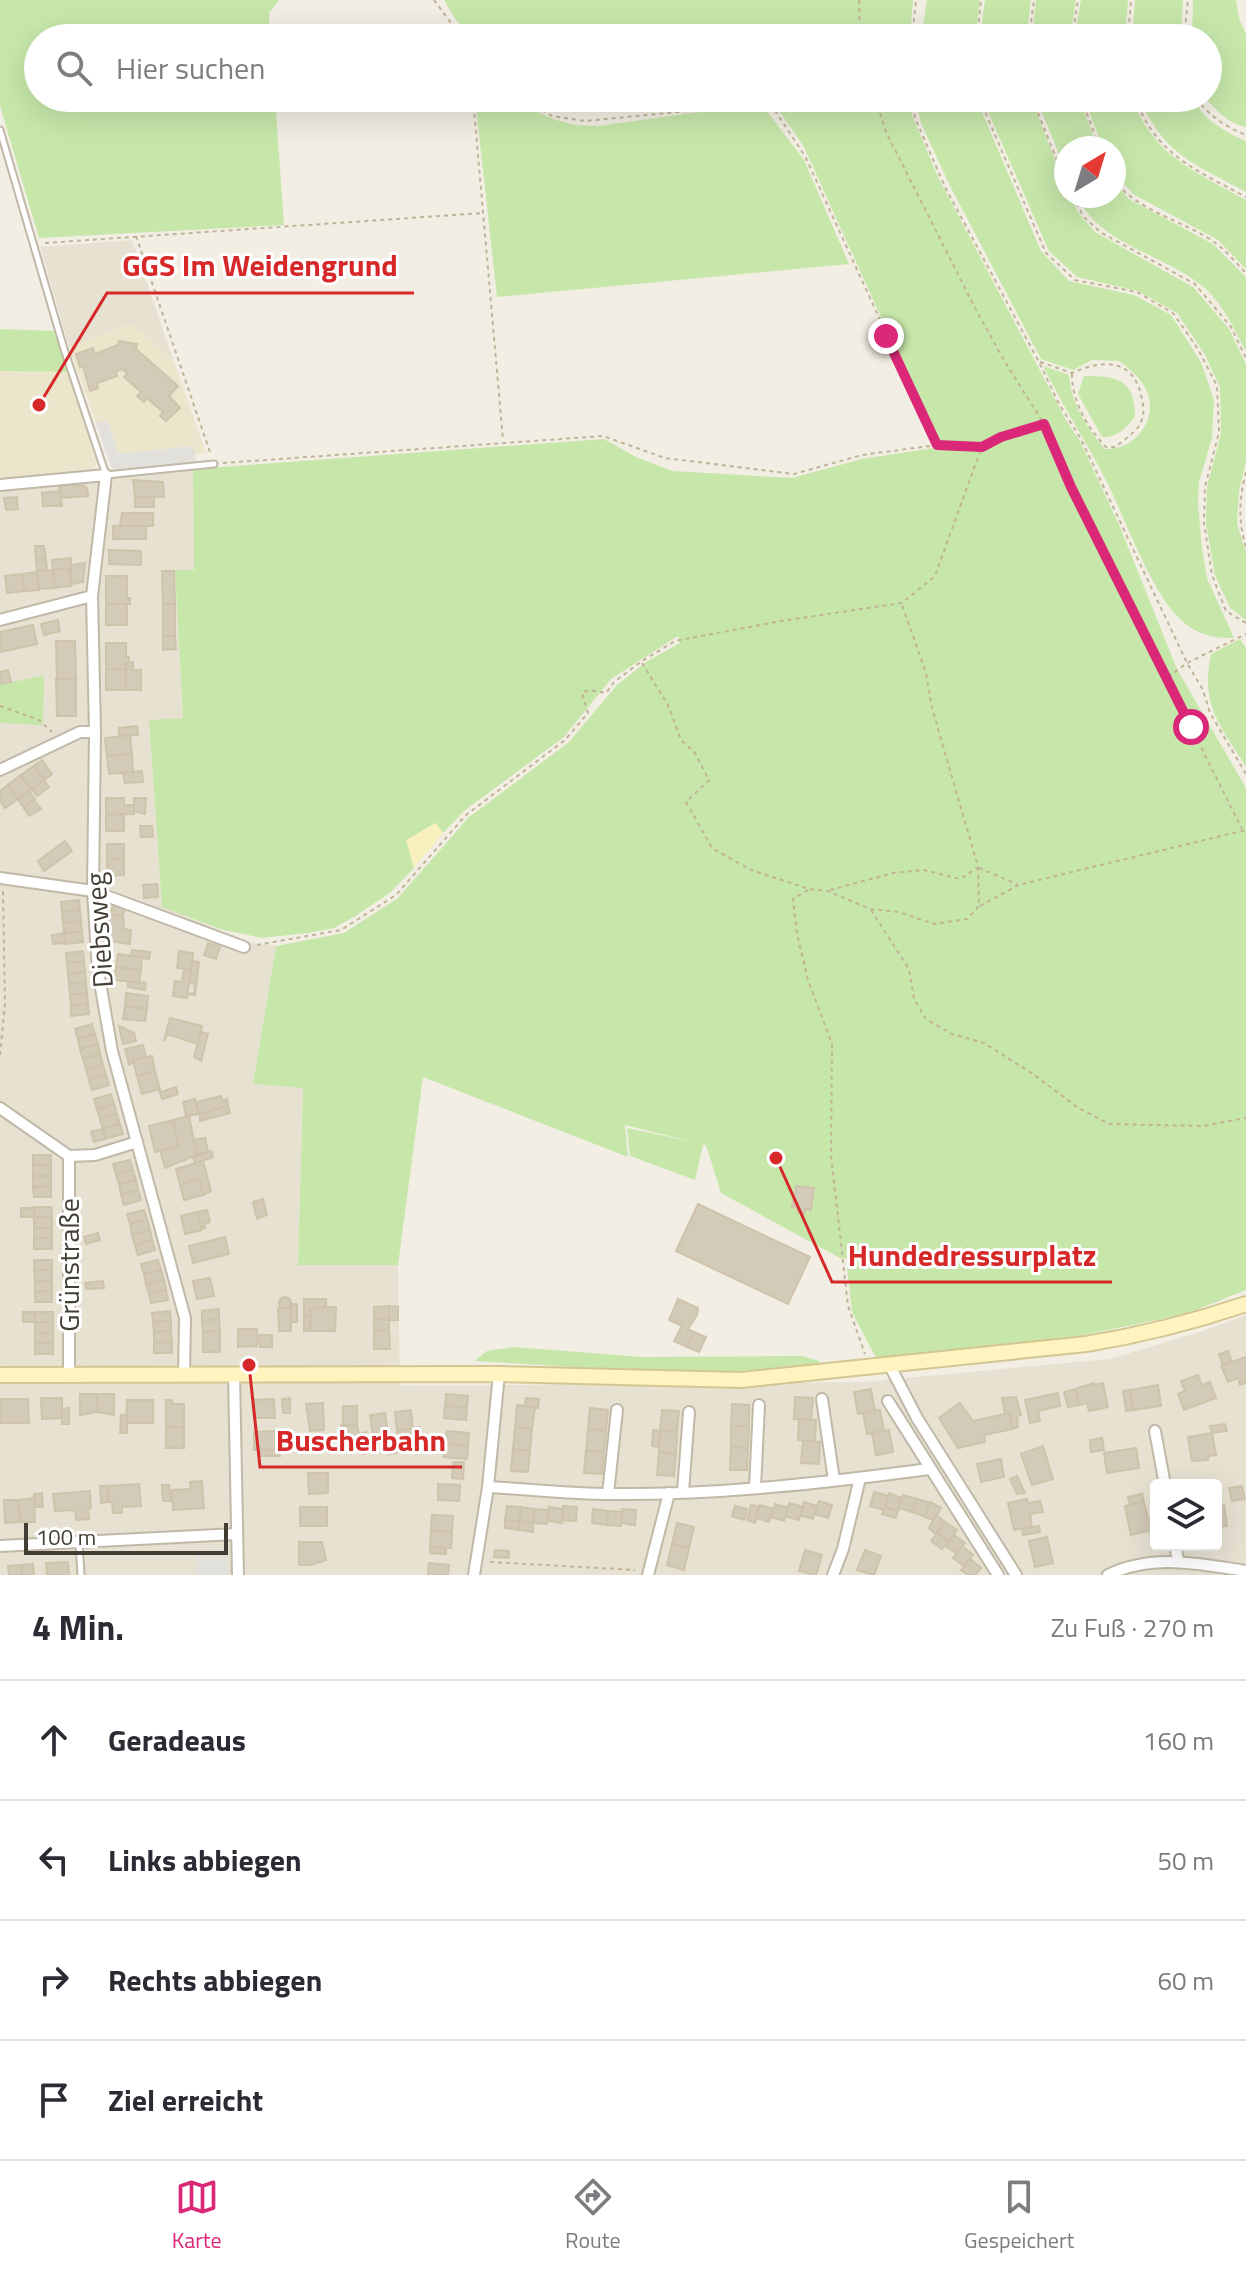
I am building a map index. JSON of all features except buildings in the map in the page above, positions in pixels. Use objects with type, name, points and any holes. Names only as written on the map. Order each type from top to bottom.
[{"type":"main road","points":[[0,1375],[499,1374],[741,1380],[1086,1344],[1143,1335],[1246,1304]]},
{"type":"street","points":[[0,485],[106,475]]},
{"type":"street","name":"Diebsweg","points":[[106,475],[92,596],[95,732],[93,891],[98,971],[112,1051],[185,1318],[184,1375]]},
{"type":"street","points":[[0,620],[92,596]]},
{"type":"street","points":[[0,770],[80,732],[95,732]]},
{"type":"street","points":[[1,878],[93,891],[244,947]]},
{"type":"street","points":[[0,1108],[69,1156],[95,1155],[137,1142]]},
{"type":"street","name":"Grünstraße","points":[[69,1156],[69,1375]]},
{"type":"street","points":[[890,1366],[917,1418],[1016,1575]]},
{"type":"street","points":[[234,1374],[238,1575]]},
{"type":"street","points":[[474,1575],[488,1487],[499,1374]]},
{"type":"street","points":[[822,1399],[834,1480]]},
{"type":"street","points":[[888,1401],[998,1575]]},
{"type":"street","points":[[755,1488],[759,1405]]},
{"type":"street","points":[[608,1494],[617,1410]]},
{"type":"street","points":[[683,1492],[689,1412]]},
{"type":"street","points":[[1155,1431],[1164,1479]]},
{"type":"street","points":[[488,1487],[608,1494],[669,1493],[755,1488],[929,1469]]},
{"type":"street","points":[[833,1575],[843,1549],[860,1478]]},
{"type":"street","points":[[649,1573],[669,1493]]},
{"type":"street","points":[[0,1546],[237,1534]]},
{"type":"street","points":[[1176,1551],[1178,1560]]},
{"type":"street","points":[[1108,1575],[1178,1560],[1246,1571]]},
{"type":"lane","points":[[0,130],[32,244],[106,475],[214,464]]},
{"type":"lane","points":[[79,1542],[81,1575]]},
{"type":"path","points":[[434,0],[452,24]]},
{"type":"path","points":[[859,0],[860,24]]},
{"type":"path","points":[[913,24],[916,0]]},
{"type":"path","points":[[978,24],[981,0]]},
{"type":"path","points":[[1031,24],[1034,0]]},
{"type":"path","points":[[1074,24],[1078,0]]},
{"type":"path","points":[[1129,24],[1131,0]]},
{"type":"path","points":[[1185,24],[1188,0]]},
{"type":"path","points":[[474,112],[503,442]]},
{"type":"path","points":[[545,112],[585,121],[678,112]]},
{"type":"path","points":[[776,112],[805,156],[937,445]]},
{"type":"path","points":[[642,661],[668,705],[681,740],[695,753],[709,780],[686,802],[712,848],[751,870],[809,889],[828,891],[870,909],[899,912],[934,924],[967,919],[979,906],[1018,885],[1244,829],[1071,487],[1044,424],[974,306],[886,132],[880,112]]},
{"type":"path","points":[[914,112],[945,187],[1059,404],[1081,439],[1187,663],[1203,690],[1210,713],[1246,774]]},
{"type":"path","points":[[985,112],[1046,253],[1075,280],[1137,292],[1173,313],[1198,349],[1217,386],[1219,432],[1205,487],[1204,523],[1212,575],[1226,611],[1246,623]]},
{"type":"path","points":[[1038,112],[1054,153]]},
{"type":"path","points":[[1086,112],[1095,136]]},
{"type":"path","points":[[1140,112],[1170,154],[1246,197]]},
{"type":"path","points":[[1209,112],[1246,135]]},
{"type":"path","points":[[1126,192],[1215,242],[1246,273]]},
{"type":"path","points":[[1079,208],[1100,232],[1195,284],[1231,327],[1246,358]]},
{"type":"path","points":[[32,244],[483,213]]},
{"type":"path","points":[[136,236],[214,464],[603,436],[665,458],[794,474],[862,455],[937,445],[982,447],[1001,437],[1044,424]]},
{"type":"path","points":[[1039,362],[1072,373],[1093,363],[1117,365],[1138,381],[1144,408],[1140,424],[1115,447],[1106,447],[1097,438],[1071,389],[1072,373]]},
{"type":"path","points":[[244,947],[341,930],[396,895],[466,815],[565,740],[588,713],[582,693],[589,690],[606,693],[614,682],[675,641],[902,603],[935,576],[982,447]]},
{"type":"path","points":[[1246,472],[1240,505],[1240,527],[1246,547]]},
{"type":"path","points":[[902,603],[926,673],[932,708],[978,867],[979,906]]},
{"type":"path","points":[[1167,678],[1187,663],[1246,634]]},
{"type":"path","points":[[0,706],[39,720],[62,740]]},
{"type":"path","points":[[978,867],[1018,885]]},
{"type":"path","points":[[828,891],[893,873],[924,870],[960,879],[978,867]]},
{"type":"path","points":[[0,1055],[5,1004],[1,878]]},
{"type":"path","points":[[809,889],[793,899],[794,915],[808,980],[832,1044],[831,1155],[848,1306],[871,1368]]},
{"type":"path","points":[[870,909],[909,969],[914,999],[926,1019],[952,1034],[984,1043],[1077,1107],[1109,1124],[1203,1126],[1246,1118]]},
{"type":"path","points":[[476,1561],[649,1573]]},
{"type":"shaded area","points":[[132,240],[174,362],[131,324],[69,347],[40,247]]},
{"type":"shaded area","points":[[131,324],[174,362],[206,453],[194,454],[193,446],[119,454],[107,420],[96,423],[69,347]]},
{"type":"shaded area","points":[[0,371],[68,372],[97,464],[91,472],[0,481]]},
{"type":"shaded area","points":[[107,420],[119,454],[194,446],[196,462],[115,470],[111,467],[96,423]]},
{"type":"shaded area","points":[[193,469],[194,571],[175,570],[183,718],[149,721],[162,906],[245,941],[276,946],[253,1084],[303,1087],[298,1264],[398,1265],[400,1386],[864,1382],[1110,1359],[1246,1315],[1246,1575],[0,1575],[0,490]]},
{"type":"shaded area","points":[[226,1549],[228,1575],[197,1575],[196,1552]]},
{"type":"green space","points":[[0,0],[279,0],[269,13],[269,24],[24,24],[24,112],[276,112],[284,225],[39,238],[0,106]]},
{"type":"green space","points":[[444,0],[913,0],[911,24],[460,24]]},
{"type":"green space","points":[[927,0],[980,0],[977,24],[923,24]]},
{"type":"green space","points":[[985,0],[1031,0],[1028,24],[982,24]]},
{"type":"green space","points":[[1036,0],[1076,0],[1072,24],[1033,24]]},
{"type":"green space","points":[[1081,0],[1128,0],[1126,24],[1077,24]]},
{"type":"green space","points":[[1135,0],[1183,0],[1182,24],[1133,24]]},
{"type":"green space","points":[[1193,0],[1236,0],[1246,34],[1246,127],[1219,112],[1222,112],[1222,24],[1192,24]]},
{"type":"green space","points":[[477,112],[537,112],[574,125],[599,126],[702,112],[768,112],[804,160],[849,264],[497,297]]},
{"type":"green space","points":[[780,112],[911,112],[938,177],[1080,441],[1120,527],[1177,669],[1246,788],[1246,1290],[1186,1314],[1083,1335],[877,1360],[852,1312],[846,1258],[840,1258],[721,1193],[706,1145],[703,1145],[695,1180],[630,1156],[627,1128],[693,1142],[625,1125],[628,1157],[423,1077],[398,1265],[298,1265],[303,1088],[253,1084],[276,946],[344,933],[398,898],[468,818],[569,742],[617,685],[646,662],[680,643],[678,636],[611,679],[564,737],[464,811],[443,833],[435,823],[407,840],[414,868],[391,892],[334,928],[262,938],[220,929],[162,907],[149,720],[183,718],[175,570],[194,570],[193,469],[604,439],[636,457],[672,471],[792,478],[862,459],[940,447],[803,145]]},
{"type":"green space","points":[[919,112],[982,112],[1041,251],[1069,281],[1134,295],[1171,315],[1201,362],[1214,400],[1212,438],[1199,482],[1202,548],[1207,578],[1234,638],[1207,635],[1192,628],[1178,617],[1162,596],[1108,484],[1043,366],[1069,375],[1081,415],[1105,449],[1125,445],[1146,424],[1150,405],[1143,384],[1119,361],[1092,360],[1073,370],[1041,359],[949,184]]},
{"type":"green space","points":[[988,112],[1036,112],[1054,157],[1054,208],[1076,208],[1095,232],[1193,287],[1229,329],[1246,364],[1246,461],[1239,491],[1237,524],[1246,552],[1246,620],[1230,608],[1215,575],[1206,524],[1207,487],[1221,433],[1220,387],[1204,353],[1177,313],[1138,291],[1077,277],[1049,251]]},
{"type":"green space","points":[[1042,112],[1084,112],[1093,136],[1054,136],[1054,142]]},
{"type":"green space","points":[[1089,112],[1138,112],[1152,134],[1178,160],[1246,200],[1246,269],[1218,240],[1133,194],[1126,186],[1126,136],[1098,136]]},
{"type":"green space","points":[[1146,112],[1202,112],[1215,124],[1246,141],[1246,192],[1183,156],[1160,134]]},
{"type":"green space","points":[[1126,196],[1213,244],[1246,277],[1246,352],[1227,316],[1208,291],[1185,274],[1116,237],[1084,208],[1126,208]]},
{"type":"green space","points":[[0,329],[54,331],[68,372],[0,371]]},
{"type":"green space","points":[[1084,376],[1115,379],[1128,387],[1135,417],[1117,434],[1102,437],[1078,394]]},
{"type":"green space","points":[[1240,639],[1246,648],[1246,767],[1215,714],[1208,687],[1211,654]]},
{"type":"green space","points":[[44,675],[43,725],[0,723],[0,685]]},
{"type":"green space","points":[[514,1347],[643,1357],[802,1356],[819,1361],[820,1366],[690,1371],[474,1361],[487,1351]]},
{"type":"sand","points":[[436,823],[443,833],[414,868],[406,840]]},
{"type":"place","name":"GGS Im Weidengrund","points":[[39,405]]},
{"type":"place","name":"Hundedressurplatz","points":[[776,1158]]},
{"type":"place","name":"Buscherbahn","points":[[249,1365]]},
{"type":"route","points":[[886,336],[937,445],[982,447],[1001,437],[1044,424],[1071,487],[1191,727]]}]
